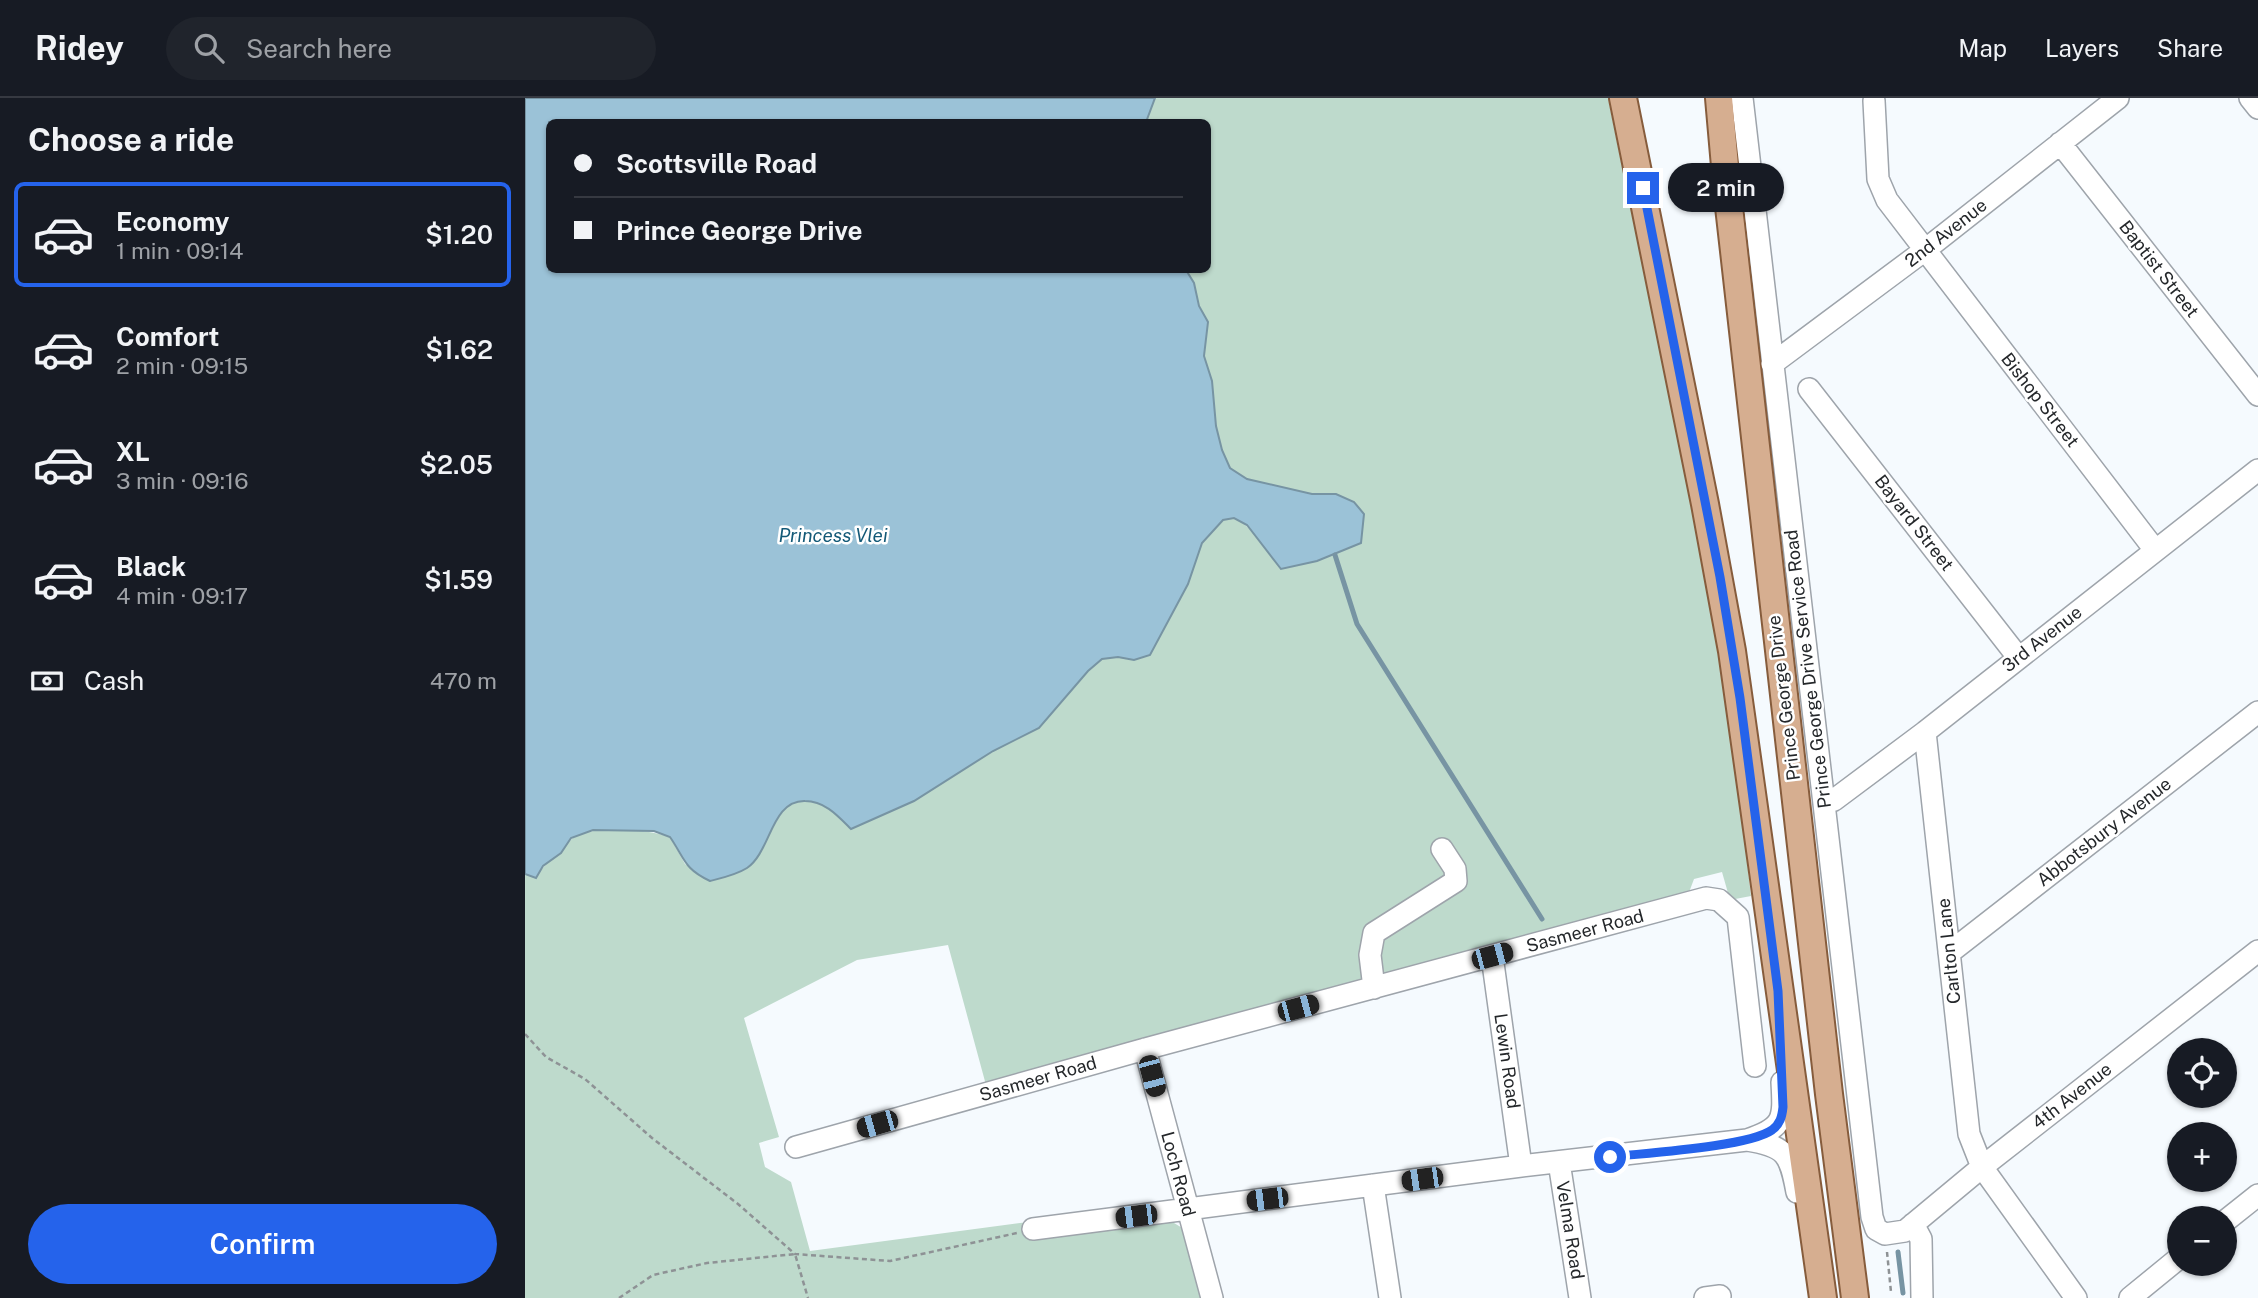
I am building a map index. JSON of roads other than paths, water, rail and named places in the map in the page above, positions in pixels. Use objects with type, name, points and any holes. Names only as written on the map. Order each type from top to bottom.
[{"type":"main road","points":[[1623,98],[1724,602],[1742,711],[1778,991],[1823,1298]]},
{"type":"main road","name":"Prince George Drive","points":[[1719,98],[1728,202],[1817,990],[1855,1298]]},
{"type":"street","name":"Prince George Drive Service Road","points":[[1742,98],[1872,1217],[1876,1229],[1886,1242]]},
{"type":"street","name":"2nd Avenue","points":[[1772,364],[1924,250],[2118,98]]},
{"type":"street","points":[[2250,98],[2258,108]]},
{"type":"street","name":"Bishop Street","points":[[1874,101],[1881,190],[1924,250],[2155,550]]},
{"type":"street","name":"Baptist Street","points":[[2060,143],[2258,395]]},
{"type":"street","name":"Bayard Street","points":[[1809,389],[2018,657]]},
{"type":"street","name":"3rd Avenue","points":[[1824,804],[1834,800],[1925,732],[2258,470]]},
{"type":"street","name":"Abbotsbury Avenue","points":[[1949,953],[2258,712]]},
{"type":"street","name":"Carlton Lane","points":[[1925,732],[1969,1134],[1982,1167],[2076,1298]]},
{"type":"street","points":[[1374,988],[1370,955],[1374,933],[1456,881],[1455,869],[1442,849]]},
{"type":"street","name":"Sasmeer Road","points":[[796,1147],[1145,1049],[1706,898],[1719,900],[1734,912],[1740,925],[1755,1066]]},
{"type":"street","name":"4th Avenue","points":[[1886,1242],[1913,1224],[2258,951]]},
{"type":"street","name":"Lewin Road","points":[[1492,956],[1521,1166]]},
{"type":"street","points":[[1033,1229],[1521,1166],[1747,1140],[1774,1129],[1783,1116],[1778,991]]},
{"type":"street","name":"Loch Road","points":[[1145,1049],[1212,1298]]},
{"type":"street","points":[[1747,1140],[1779,1147],[1789,1158],[1800,1205],[1816,1248]]},
{"type":"street","name":"Velma Road","points":[[1559,1162],[1580,1298]]},
{"type":"street","points":[[1373,1185],[1390,1298]]},
{"type":"street","points":[[2237,1212],[2258,1195]]},
{"type":"street","points":[[1913,1224],[1921,1239],[1922,1298]]},
{"type":"street","points":[[2130,1298],[2167,1268]]},
{"type":"water","name":"Princess Vlei","points":[[525,98],[1155,98],[1147,119],[546,119],[546,273],[1188,273],[1194,283],[1199,306],[1208,322],[1204,356],[1212,381],[1216,426],[1230,468],[1247,479],[1312,494],[1336,494],[1354,502],[1364,514],[1361,543],[1317,561],[1281,569],[1247,525],[1234,518],[1223,520],[1202,543],[1188,584],[1150,655],[1134,660],[1118,657],[1102,659],[1088,671],[1039,728],[993,751],[914,801],[851,829],[831,810],[819,804],[805,801],[794,803],[778,818],[761,851],[747,868],[710,881],[690,868],[670,837],[654,831],[593,830],[571,838],[561,853],[543,866],[536,878],[525,874]]},
{"type":"waterway","points":[[1335,555],[1357,624],[1542,919]]},
{"type":"waterway","points":[[1898,1252],[1903,1293]]}]
